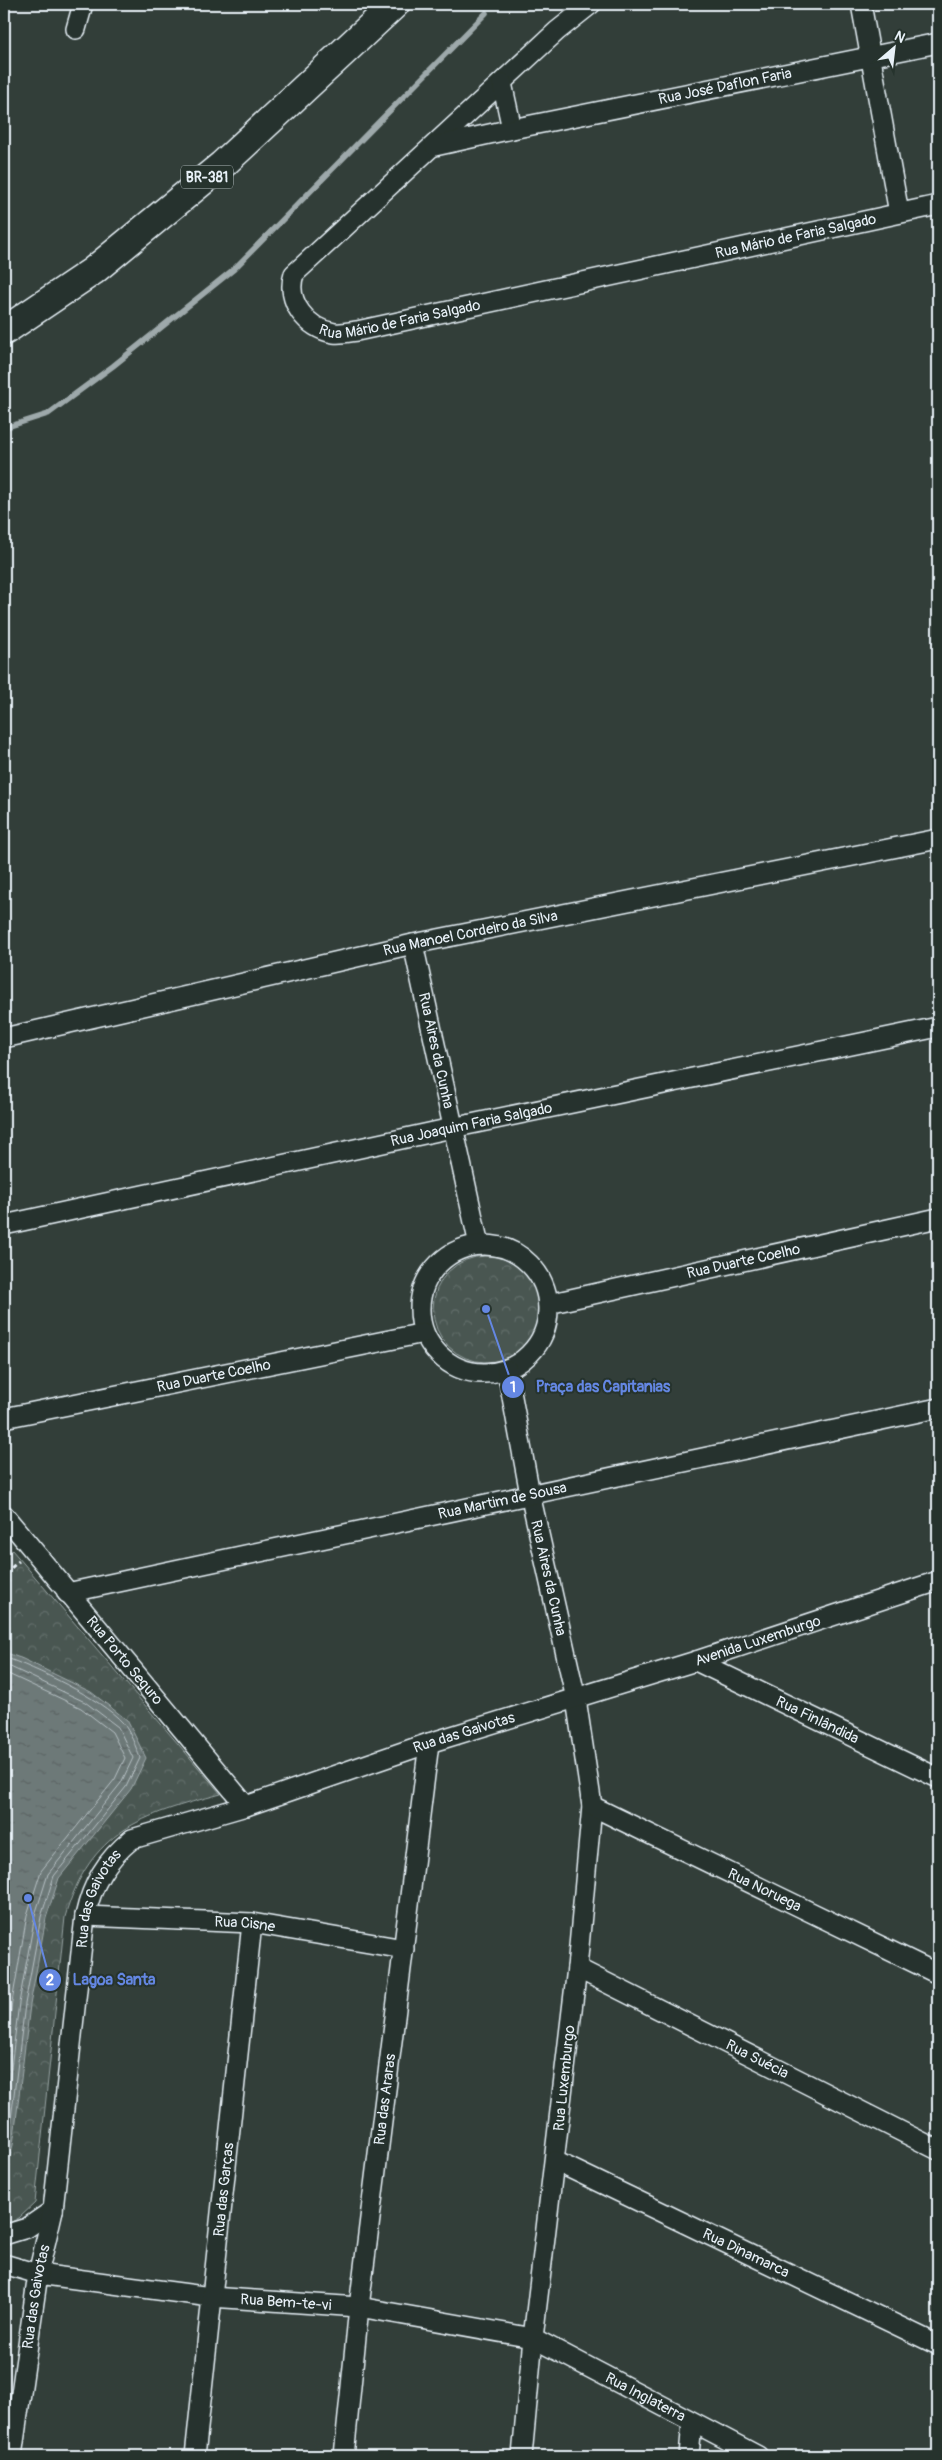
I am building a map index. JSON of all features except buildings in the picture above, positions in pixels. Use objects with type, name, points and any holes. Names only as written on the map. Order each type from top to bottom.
[{"type":"highway","name":"BR-381","points":[[4,331],[93,271],[222,165],[395,4]]},
{"type":"street","points":[[76,29],[82,4]]},
{"type":"street","name":"Rua Mário de Faria Salgado","points":[[591,4],[557,32],[294,274],[290,285],[292,299],[309,322],[322,330],[336,334],[357,331],[938,205]]},
{"type":"street","points":[[861,4],[899,213]]},
{"type":"street","name":"Rua José Daflon Faria","points":[[434,147],[512,129],[938,43]]},
{"type":"street","points":[[502,83],[512,129]]},
{"type":"street","name":"Rua Manoel Cordeiro da Silva","points":[[4,1038],[413,944],[938,839]]},
{"type":"street","name":"Rua Aires da Cunha","points":[[413,944],[479,1245]]},
{"type":"street","name":"Rua Joaquim Faria Salgado","points":[[4,1225],[452,1128],[938,1027]]},
{"type":"street","name":"Rua Duarte Coelho","points":[[548,1304],[938,1218]]},
{"type":"street","points":[[479,1245],[504,1248],[525,1260],[541,1280],[548,1304],[546,1324],[538,1344],[524,1359],[506,1370],[478,1373],[458,1368],[440,1356],[424,1333],[419,1309],[424,1286],[436,1265],[456,1251],[479,1245]]},
{"type":"street","name":"Rua Duarte Coelho","points":[[4,1418],[424,1333]]},
{"type":"street","name":"Rua Aires da Cunha","points":[[506,1370],[530,1494],[576,1699]]},
{"type":"street","name":"Rua Martim de Sousa","points":[[67,1593],[938,1408]]},
{"type":"street","name":"Rua Porto Seguro","points":[[4,1514],[67,1593],[246,1806]]},
{"type":"street","name":"Avenida Luxemburgo","points":[[576,1699],[936,1584]]},
{"type":"street","name":"Rua Finlândida","points":[[696,1661],[938,1778]]},
{"type":"street","name":"Rua das Gaivotas","points":[[12,2456],[10,2408],[53,2210],[85,1916],[90,1896],[102,1870],[120,1849],[132,1839],[246,1806],[429,1743],[576,1699]]},
{"type":"street","name":"Rua Luxemburgo","points":[[522,2456],[533,2338],[577,1968],[592,1806],[576,1699]]},
{"type":"street","name":"Rua das Araras","points":[[344,2456],[359,2307],[429,1743]]},
{"type":"street","name":"Rua Noruega","points":[[592,1806],[938,1974]]},
{"type":"street","name":"Rua Cisne","points":[[85,1916],[252,1923],[404,1949]]},
{"type":"street","name":"Rua das Garças","points":[[195,2456],[252,1923]]},
{"type":"street","name":"Rua Suécia","points":[[577,1968],[938,2150]]},
{"type":"street","name":"Rua Dinamarca","points":[[555,2161],[938,2345]]},
{"type":"street","points":[[4,2235],[27,2228],[53,2210]]},
{"type":"street","name":"Rua Bem-te-vi","points":[[4,2264],[38,2274],[211,2297],[359,2307],[533,2338]]},
{"type":"street","name":"Rua Inglaterra","points":[[533,2338],[758,2456]]},
{"type":"street","points":[[689,2456],[692,2422]]},
{"type":"green space","points":[[486,1256],[506,1260],[523,1272],[535,1289],[539,1309],[535,1329],[523,1346],[506,1358],[486,1362],[466,1358],[449,1346],[437,1329],[433,1309],[437,1289],[449,1272],[466,1260]]},
{"type":"green space","points":[[12,1550],[221,1794],[167,1810],[144,1819],[123,1831],[105,1845],[89,1864],[76,1888],[65,1917],[35,2203],[19,2218],[4,2226],[4,1556]]},
{"type":"water","points":[[4,1652],[23,1659],[91,1692],[127,1720],[146,1758],[131,1789],[59,1878],[46,1918],[30,2005],[13,2145],[4,2177]]},
{"type":"waterway","points":[[4,428],[48,414],[113,366],[234,269],[486,13]]},
{"type":"place","name":"Praça das Capitanias","points":[[486,1309]]},
{"type":"place","name":"Lagoa Santa","points":[[28,1898]]}]
